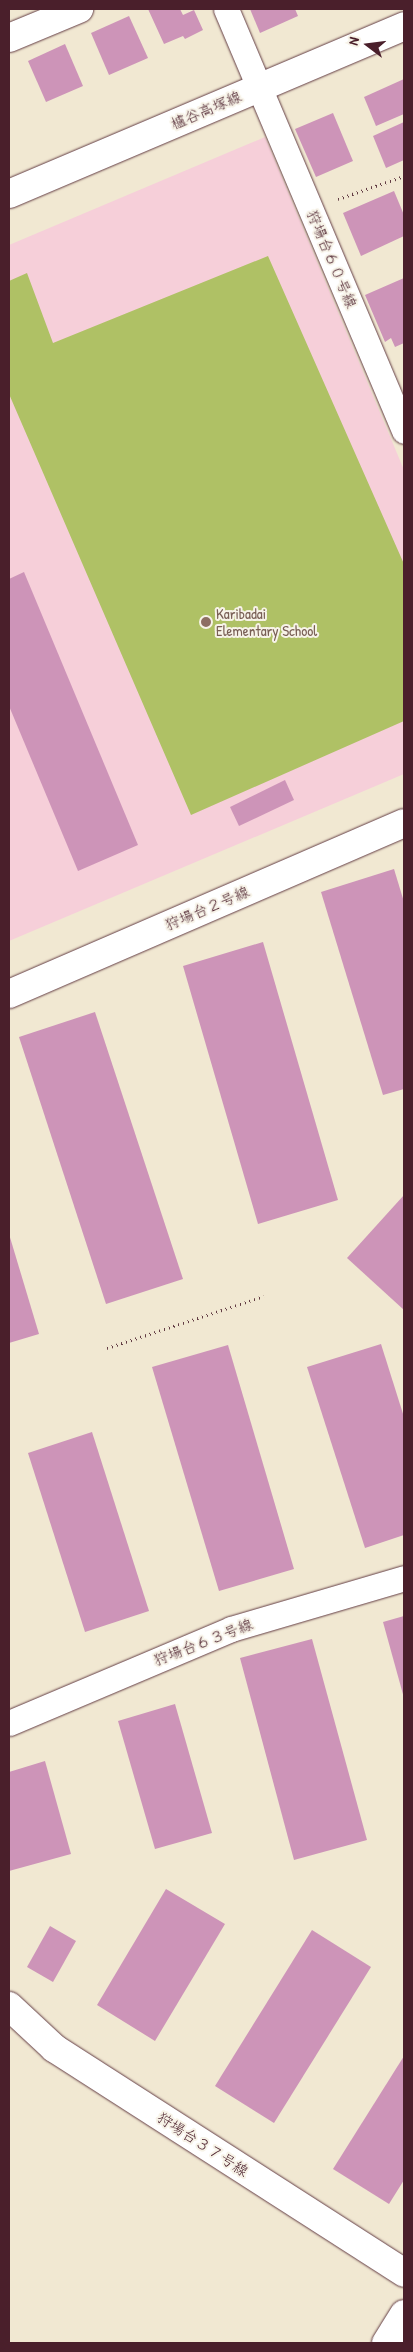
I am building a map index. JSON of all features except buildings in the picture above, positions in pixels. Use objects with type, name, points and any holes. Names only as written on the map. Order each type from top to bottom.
[{"type":"street","points":[[9,38],[79,9]]},
{"type":"street","name":"狩場台６０号線","points":[[226,9],[404,431]]},
{"type":"street","name":"櫨谷高塚線","points":[[9,194],[404,26]]},
{"type":"street","name":"狩場台２号線","points":[[9,994],[404,823]]},
{"type":"street","name":"狩場台６３号線","points":[[9,1723],[231,1629],[404,1578]]},
{"type":"street","name":"狩場台３７号線","points":[[9,2006],[54,2048],[404,2273]]},
{"type":"street","points":[[386,2343],[404,2314]]},
{"type":"path","points":[[311,208],[404,176]]},
{"type":"path","points":[[107,1348],[264,1296]]},
{"type":"shaded area","name":"Karibadai Elementary School","points":[[265,137],[404,470],[404,774],[9,941],[9,245]]},
{"type":"green space","points":[[268,256],[404,564],[404,721],[191,815],[9,394],[9,281],[27,273],[53,343]]},
{"type":"place","name":"Karibadai Elementary School","points":[[206,622]]}]
